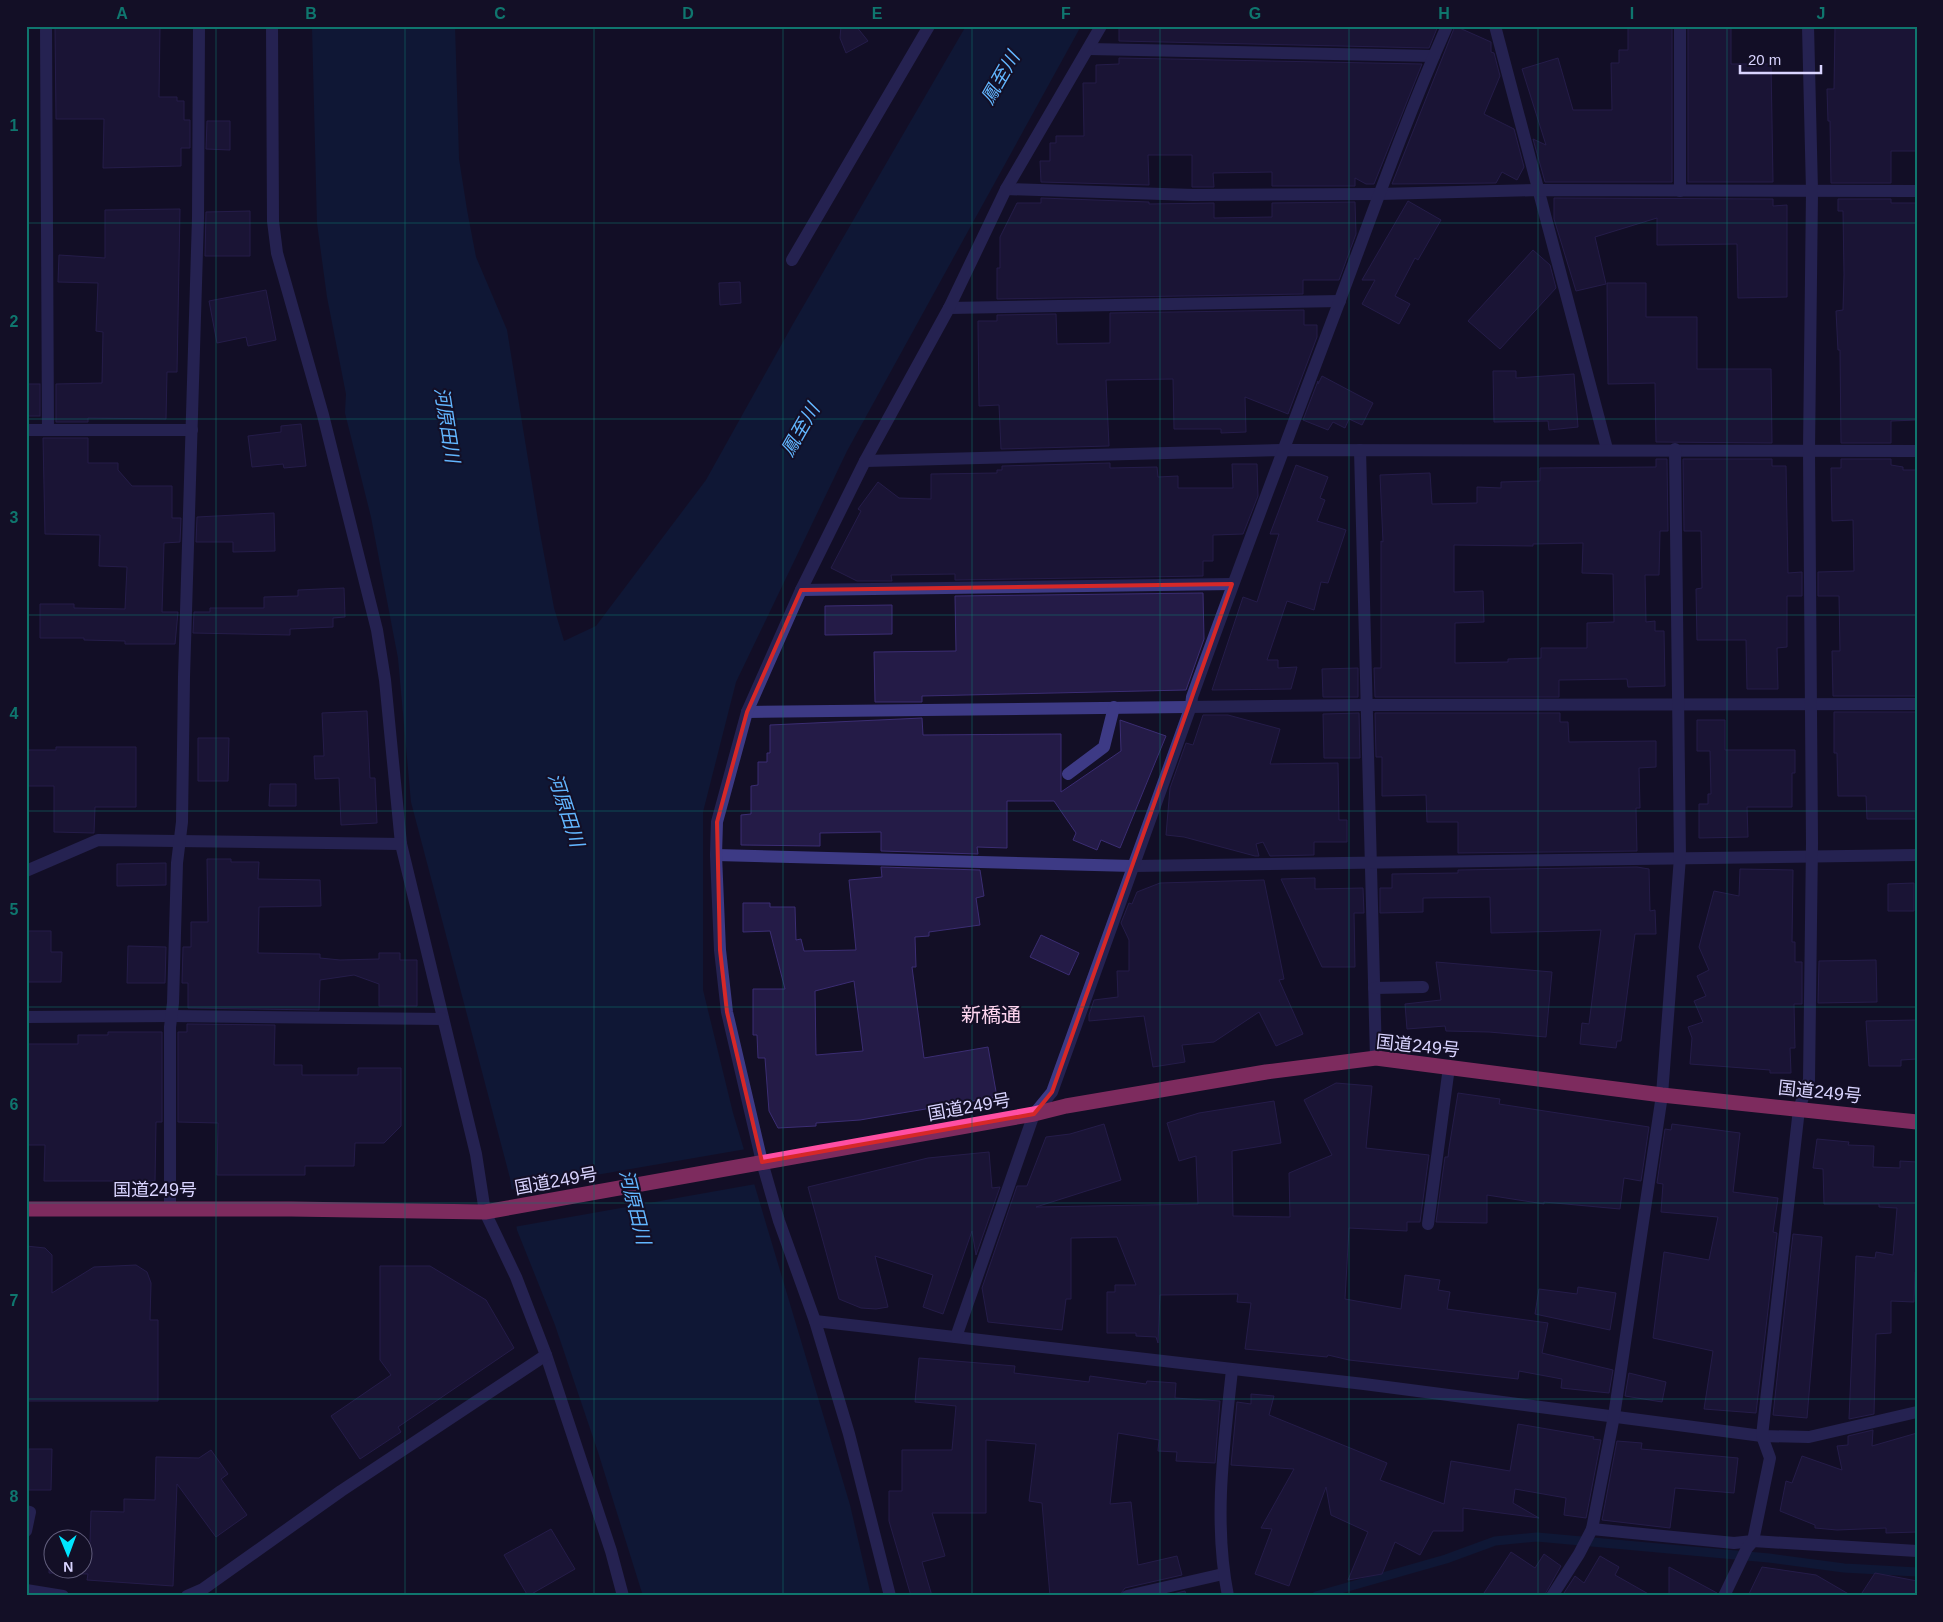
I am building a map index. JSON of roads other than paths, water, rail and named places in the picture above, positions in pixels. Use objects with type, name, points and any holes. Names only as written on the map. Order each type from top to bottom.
[{"type":"highway","name":"国道249号","points":[[26,1209],[170,1208],[485,1212],[1034,1114],[1066,1106],[1266,1072],[1376,1058],[1662,1095],[1917,1122]]},
{"type":"street","points":[[46,26],[48,430]]},
{"type":"street","points":[[170,1208],[172,1016],[177,863],[182,822],[184,677],[198,218],[199,26]]},
{"type":"street","points":[[272,26],[273,221],[277,253],[330,443],[377,630],[386,680],[401,844],[476,1154],[485,1212],[516,1277],[546,1355],[611,1551],[623,1596]]},
{"type":"street","points":[[792,260],[929,26]]},
{"type":"street","points":[[890,1596],[848,1434],[815,1321],[760,1162],[727,1012],[720,950],[716,855],[717,822],[747,712],[801,590],[865,462],[949,308],[1006,189],[1101,26]]},
{"type":"street","points":[[956,1337],[1034,1114],[1052,1092],[1191,706],[1192,697],[1232,584],[1379,194],[1447,26]]},
{"type":"street","points":[[1495,26],[1607,449]]},
{"type":"street","points":[[1680,26],[1680,191]]},
{"type":"street","points":[[1724,1596],[1750,1544],[1770,1458],[1762,1436],[1799,1109],[1809,1080],[1810,856],[1812,843],[1809,451],[1812,192],[1808,26]]},
{"type":"street","points":[[1088,49],[1434,56]]},
{"type":"street","points":[[1006,189],[1192,195],[1379,194],[1539,190],[1917,192]]},
{"type":"street","points":[[949,308],[1340,301]]},
{"type":"street","points":[[26,430],[192,430]]},
{"type":"street","points":[[865,462],[1283,450],[1675,449],[1917,451]]},
{"type":"street","points":[[1552,1596],[1588,1538],[1614,1416],[1662,1095],[1680,857],[1675,449]]},
{"type":"street","points":[[1360,450],[1376,1058]]},
{"type":"street","points":[[801,590],[1232,584]]},
{"type":"street","points":[[747,712],[1191,706],[1917,704]]},
{"type":"street","points":[[1068,774],[1104,747],[1114,707]]},
{"type":"street","points":[[26,871],[98,840],[401,844]]},
{"type":"street","points":[[716,855],[1133,866],[1917,855]]},
{"type":"street","points":[[1374,988],[1423,987]]},
{"type":"street","points":[[26,1017],[172,1016],[442,1019]]},
{"type":"street","points":[[1428,1224],[1449,1067]]},
{"type":"street","points":[[815,1321],[1364,1384],[1762,1436],[1809,1437],[1917,1412]]},
{"type":"street","points":[[187,1596],[203,1588],[348,1485],[546,1355]]},
{"type":"street","points":[[1228,1596],[1224,1574],[1220,1488],[1232,1370]]},
{"type":"street","points":[[26,1511],[30,1512],[26,1531]]},
{"type":"street","points":[[1588,1538],[1917,1551]]},
{"type":"street","points":[[1127,1596],[1224,1574]]},
{"type":"street","points":[[26,1590],[63,1596]]},
{"type":"water","points":[[312,26],[455,26],[459,159],[467,210],[476,257],[507,330],[540,533],[554,608],[564,641],[596,626],[706,480],[793,324],[966,26],[1081,26],[847,451],[736,682],[703,812],[703,990],[733,1113],[850,1505],[871,1596],[643,1596],[598,1452],[555,1325],[517,1230],[510,1178],[411,802],[398,658],[371,517],[345,413],[346,394],[327,297],[317,223]]},
{"type":"waterway","points":[[1316,1596],[1446,1559],[1495,1541],[1537,1537],[1769,1558],[1844,1568],[1917,1572]]},
{"type":"district","name":"新橋通","points":[[991,1015]]},
{"type":"water label","name":"鳳至川","points":[[1000,78]]},
{"type":"water label","name":"河原田川","points":[[447,425]]},
{"type":"water label","name":"鳳至川","points":[[800,430]]},
{"type":"water label","name":"河原田川","points":[[566,810]]},
{"type":"water label","name":"河原田川","points":[[635,1207]]}]
